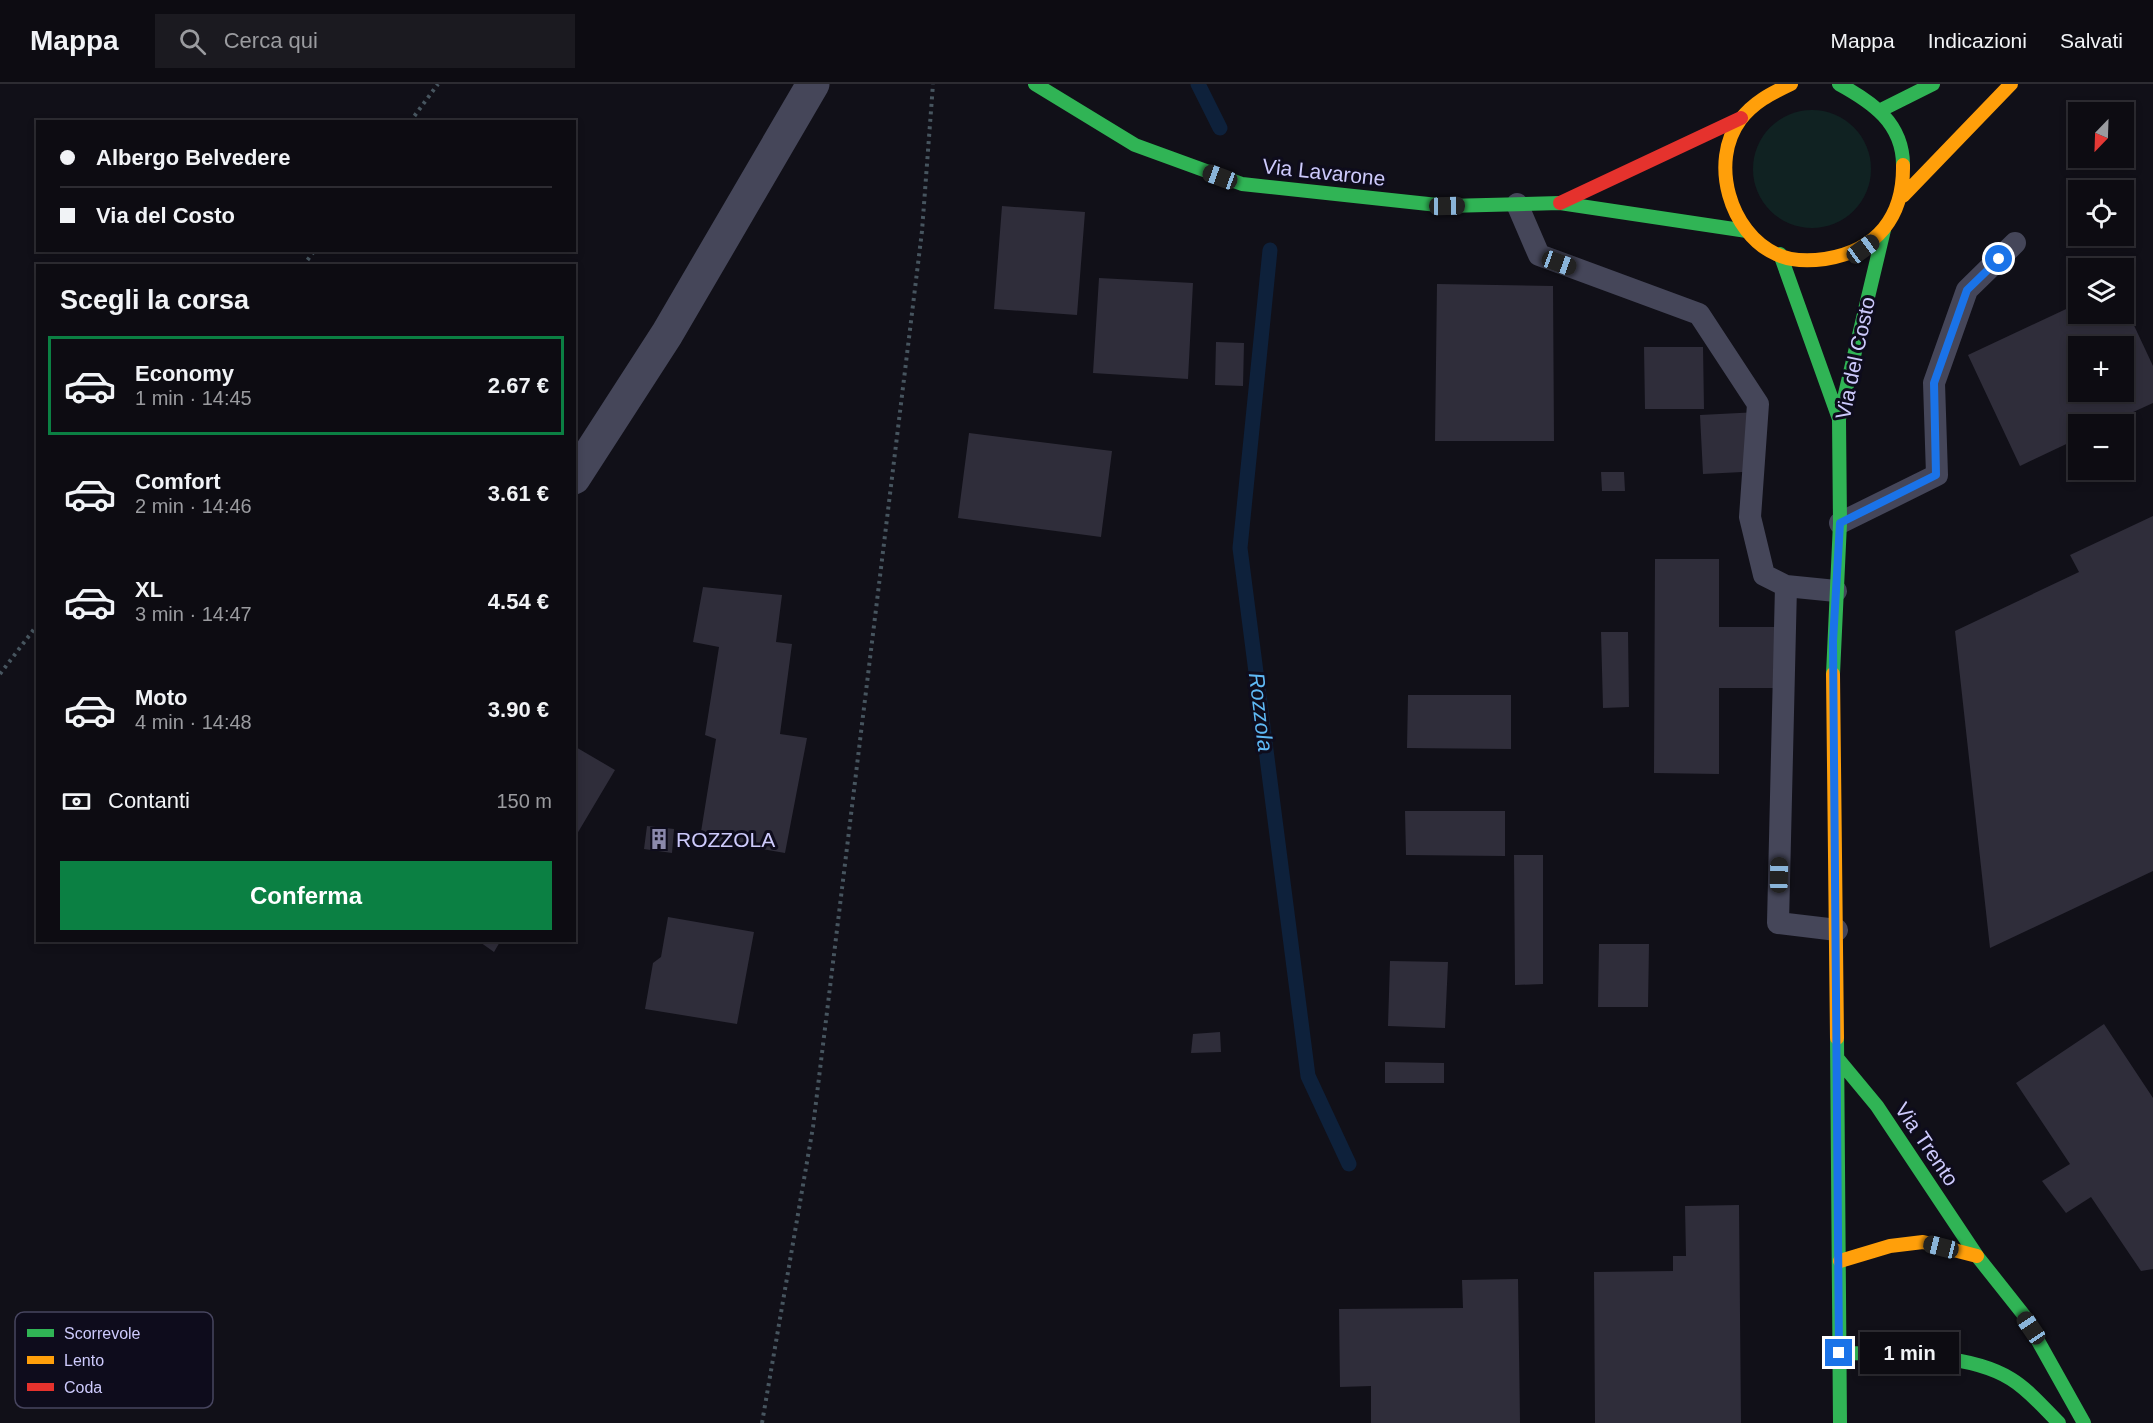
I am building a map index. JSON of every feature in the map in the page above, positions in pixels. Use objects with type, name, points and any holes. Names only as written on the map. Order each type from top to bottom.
[{"type":"main road","name":"Via Lavarone","points":[[1035,84],[1135,145],[1242,184],[1447,206],[1560,203],[1747,231]]},
{"type":"main road","points":[[1791,84],[1764,96],[1741,118],[1728,145],[1724,176],[1731,206],[1747,231],[1780,254],[1808,262],[1836,259],[1863,249],[1884,230],[1903,196],[2011,84]]},
{"type":"main road","points":[[1860,93],[1933,84]]},
{"type":"main road","points":[[1860,93],[1899,135],[1904,150],[1903,196]]},
{"type":"main road","name":"Via Lavarone","points":[[1560,203],[1741,118]]},
{"type":"main road","name":"Via del Costo","points":[[1840,1423],[1833,641],[1840,523],[1839,419],[1884,230]]},
{"type":"main road","points":[[1780,254],[1839,419]]},
{"type":"main road","name":"Via Trento","points":[[1838,1059],[1877,1106],[1977,1256],[1995,1274],[2055,1364],[2084,1423]]},
{"type":"main road","points":[[1840,1262],[1890,1246],[1923,1242],[1977,1256]]},
{"type":"main road","points":[[1839,1353],[1882,1353],[1987,1368],[2011,1379],[2059,1423]]},
{"type":"street","points":[[576,475],[667,334],[813,84]]},
{"type":"lane","points":[[1517,204],[1539,255],[1699,314],[1758,404],[1750,517],[1764,575],[1786,586],[1836,591]]},
{"type":"lane","points":[[1840,523],[1936,475],[1934,383],[1967,290],[2015,243]]},
{"type":"lane","points":[[1786,586],[1778,923],[1837,930]]},
{"type":"path","points":[[412,120],[438,84]]},
{"type":"path","points":[[762,1423],[815,1116],[920,242],[933,84]]},
{"type":"path","points":[[0,674],[36,627]]},
{"type":"shaded area","points":[[1812,110],[1835,114],[1854,127],[1867,146],[1871,169],[1867,192],[1854,211],[1835,224],[1812,228],[1789,224],[1770,211],[1757,192],[1753,169],[1757,146],[1770,127],[1789,114]]},
{"type":"building","points":[[1002,206],[1085,212],[1077,315],[994,309]]},
{"type":"building","points":[[1099,278],[1193,283],[1188,379],[1093,373]]},
{"type":"building","points":[[1437,284],[1553,286],[1554,441],[1435,441]]},
{"type":"building","points":[[2068,308],[2068,324],[2133,324],[2153,366],[2153,403],[2129,414],[2068,414],[2068,443],[2020,466],[1968,355]]},
{"type":"building","points":[[1216,342],[1244,343],[1243,386],[1215,385]]},
{"type":"building","points":[[1644,347],[1703,347],[1704,409],[1645,409]]},
{"type":"building","points":[[1759,412],[1762,471],[1703,474],[1700,415]]},
{"type":"building","points":[[969,433],[1112,451],[1101,537],[958,518]]},
{"type":"building","points":[[1601,472],[1624,472],[1625,491],[1602,491]]},
{"type":"building","points":[[2153,516],[2153,871],[1990,948],[1955,631],[2079,572],[2070,555]]},
{"type":"building","points":[[1655,559],[1719,559],[1719,627],[1789,627],[1789,688],[1719,688],[1719,774],[1654,773]]},
{"type":"building","points":[[703,587],[782,595],[776,642],[792,644],[780,734],[807,738],[785,853],[700,838],[716,739],[705,735],[719,647],[693,642]]},
{"type":"building","points":[[1601,632],[1628,632],[1629,707],[1603,708]]},
{"type":"building","points":[[1408,695],[1511,695],[1511,749],[1407,748]]},
{"type":"building","points":[[576,747],[615,770],[576,836]]},
{"type":"building","points":[[1405,811],[1505,811],[1505,856],[1406,855]]},
{"type":"building","name":"ROZZOLA","points":[[647,826],[674,829],[672,853],[644,849]]},
{"type":"building","points":[[1514,855],[1543,855],[1543,984],[1515,985]]},
{"type":"building","points":[[668,917],[754,932],[737,1024],[645,1009],[653,963],[661,957]]},
{"type":"building","points":[[480,942],[500,942],[494,952]]},
{"type":"building","points":[[1599,944],[1649,944],[1648,1007],[1598,1007]]},
{"type":"building","points":[[1390,961],[1448,962],[1445,1028],[1388,1026]]},
{"type":"building","points":[[2104,1024],[2153,1098],[2153,1269],[2141,1271],[2091,1197],[2066,1213],[2042,1181],[2070,1164],[2016,1083]]},
{"type":"building","points":[[1220,1032],[1221,1052],[1191,1053],[1193,1034]]},
{"type":"building","points":[[1385,1062],[1444,1063],[1444,1083],[1385,1083]]},
{"type":"building","points":[[1739,1205],[1741,1423],[1595,1423],[1594,1272],[1673,1271],[1673,1256],[1686,1256],[1685,1206]]},
{"type":"building","points":[[1518,1279],[1520,1423],[1371,1423],[1371,1386],[1340,1387],[1339,1309],[1463,1308],[1462,1280]]},
{"type":"waterway","name":"Rozzola","points":[[1198,84],[1220,128]]},
{"type":"waterway","name":"Rozzola","points":[[1270,250],[1240,548],[1308,1076],[1349,1164]]},
{"type":"traffic: fast","points":[[1035,84],[1135,145],[1242,184],[1447,206],[1560,203],[1747,231]]},
{"type":"traffic: fast","points":[[1839,84],[1874,106],[1891,126],[1898,137],[1903,165]]},
{"type":"traffic: fast","points":[[1881,110],[1933,84]]},
{"type":"traffic: fast","points":[[1833,674],[1840,523],[1839,419],[1884,230]]},
{"type":"traffic: fast","points":[[1780,254],[1839,419]]},
{"type":"traffic: fast","points":[[1837,1038],[1840,1423]]},
{"type":"traffic: fast","points":[[1838,1059],[1877,1106],[1977,1256],[2023,1314],[2084,1423]]},
{"type":"traffic: fast","points":[[1839,1353],[1928,1356],[1951,1359],[1993,1370],[2018,1383],[2059,1423]]},
{"type":"traffic: slow","points":[[1791,84],[1763,99],[1745,114],[1731,137],[1726,156],[1729,195],[1736,213],[1760,244],[1776,254],[1800,260],[1825,259],[1859,248],[1873,239],[1892,215],[1899,200],[1903,165]]},
{"type":"traffic: slow","points":[[1903,196],[2011,84]]},
{"type":"traffic: slow","points":[[1833,674],[1837,1038]]},
{"type":"traffic: slow","points":[[1840,1261],[1890,1246],[1923,1242],[1977,1256]]},
{"type":"traffic: jam","points":[[1560,203],[1741,118]]},
{"type":"place","name":"ROZZOLA","points":[[659,839]]},
{"type":"route","points":[[1839,1353],[1833,641],[1840,523],[1936,475],[1934,383],[1967,290],[1999,259]]}]
